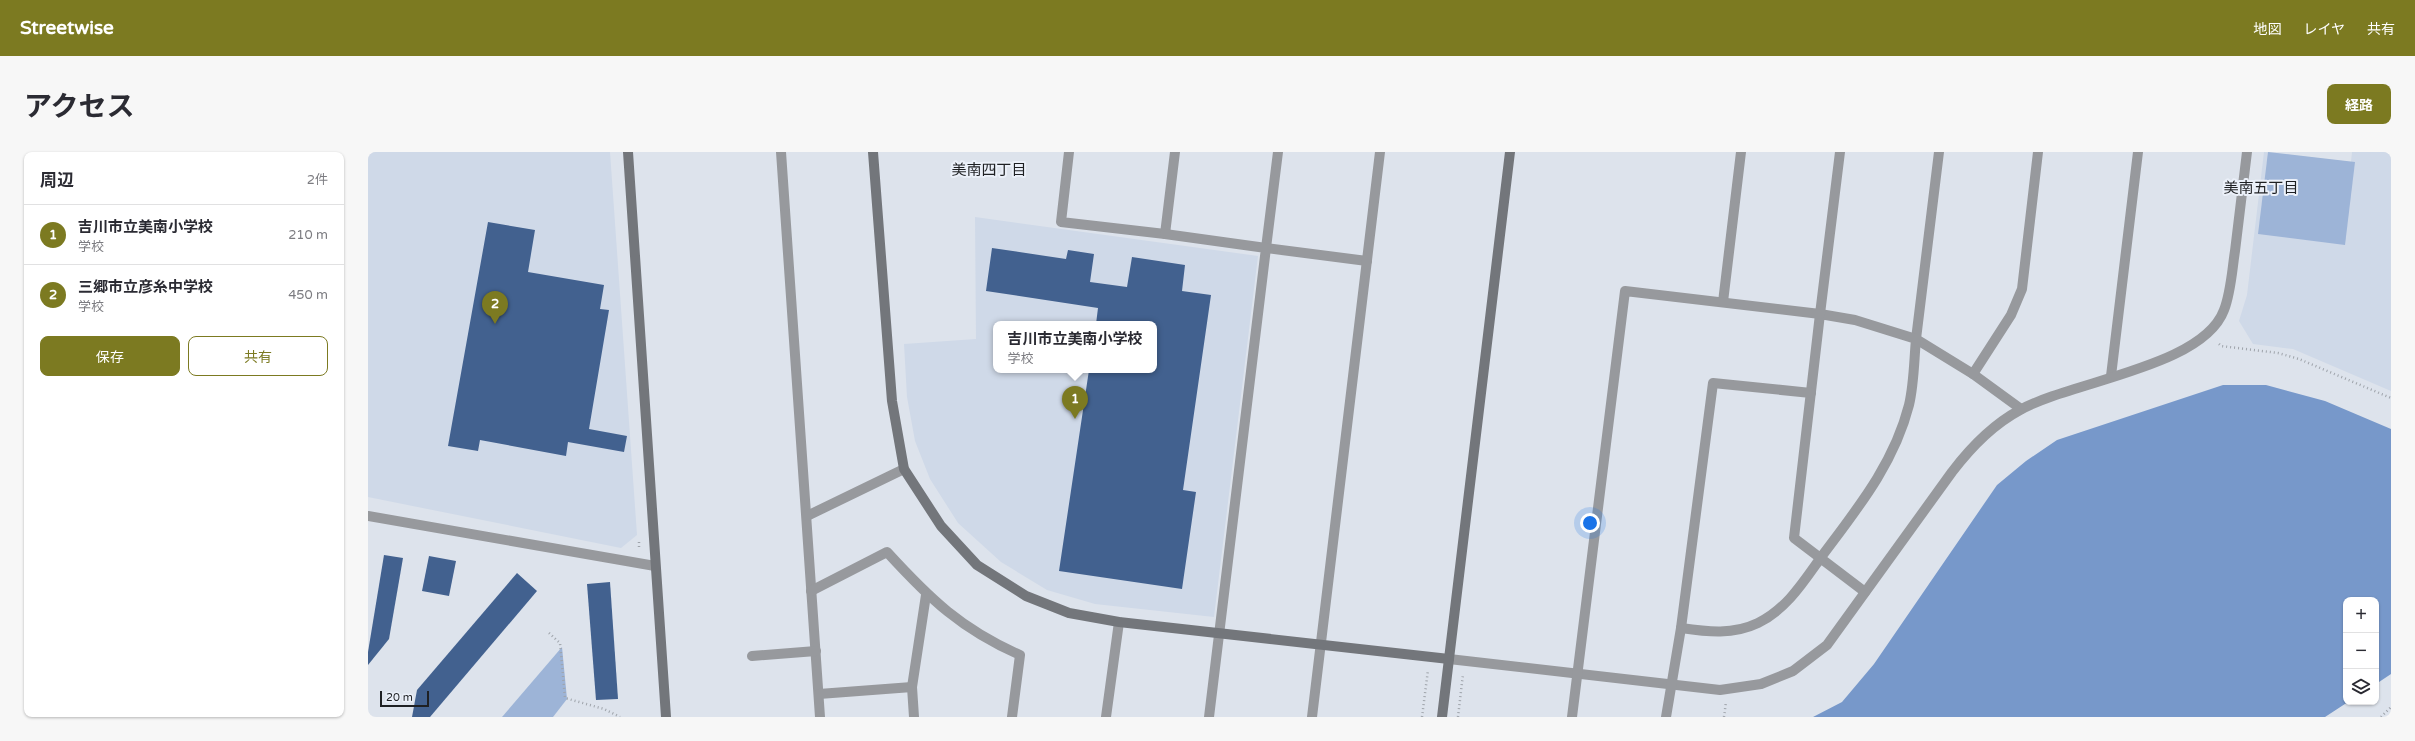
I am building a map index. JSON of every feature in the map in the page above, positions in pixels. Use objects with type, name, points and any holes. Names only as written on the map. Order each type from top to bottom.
[{"type":"street","points":[[628,152],[666,717]]},
{"type":"street","points":[[781,152],[820,717]]},
{"type":"street","points":[[873,152],[892,401],[904,469],[941,526],[976,565],[1026,596],[1069,613],[1119,622],[1321,644],[1670,686],[1720,690],[1760,684],[1793,672],[1827,645],[1970,450],[1993,427],[2021,409],[2111,376],[2174,356],[2201,341],[2213,331],[2224,311],[2230,285],[2247,152]]},
{"type":"street","points":[[1069,152],[1061,222],[1165,234],[1367,261]]},
{"type":"street","points":[[1165,234],[1175,152]]},
{"type":"street","points":[[1209,717],[1278,152]]},
{"type":"street","points":[[1312,717],[1380,152]]},
{"type":"street","points":[[1442,717],[1510,152]]},
{"type":"street","points":[[1723,302],[1741,152]]},
{"type":"street","points":[[1840,152],[1794,538],[1865,592]]},
{"type":"street","points":[[1681,628],[1727,632],[1758,624],[1782,607],[1794,596],[1872,489],[1890,455],[1909,405],[1939,152]]},
{"type":"street","points":[[1973,374],[2011,315],[2022,290],[2038,152]]},
{"type":"street","points":[[2111,376],[2138,152]]},
{"type":"street","points":[[1572,717],[1625,291],[1820,314],[1855,320],[1916,340],[1973,374],[2021,409]]},
{"type":"street","points":[[1666,717],[1670,686],[1681,628],[1713,383],[1811,393]]},
{"type":"street","points":[[807,516],[904,469]]},
{"type":"street","points":[[368,516],[655,566]]},
{"type":"street","points":[[811,590],[887,552],[926,595],[944,610],[994,644],[1020,655],[1012,717]]},
{"type":"street","points":[[914,717],[912,687],[926,595]]},
{"type":"street","points":[[1106,717],[1119,622]]},
{"type":"street","points":[[752,656],[816,651]]},
{"type":"street","points":[[819,694],[912,687]]},
{"type":"path","points":[[2218,344],[2221,346],[2278,353],[2299,360],[2391,398]]},
{"type":"path","points":[[549,633],[560,643],[565,698],[604,709],[620,717]]},
{"type":"path","points":[[1422,717],[1430,657]]},
{"type":"path","points":[[1458,717],[1464,661]]},
{"type":"path","points":[[1724,717],[1726,702]]},
{"type":"path","points":[[2381,717],[2391,707]]},
{"type":"shaded area","points":[[368,152],[610,152],[637,535],[621,548],[368,497]]},
{"type":"shaded area","points":[[2264,152],[2351,162],[2352,152],[2391,152],[2391,391],[2293,349],[2253,344],[2239,321],[2247,295]]},
{"type":"shaded area","points":[[2268,152],[2355,162],[2345,245],[2258,234]]},
{"type":"shaded area","points":[[975,217],[1258,256],[1214,617],[1095,604],[1047,590],[1001,562],[958,523],[930,479],[915,441],[907,397],[904,344],[976,339]]},
{"type":"shaded area","points":[[2223,385],[2266,385],[2325,401],[2391,429],[2391,674],[2379,682],[2379,597],[2343,597],[2343,705],[2325,717],[1813,717],[1842,702],[1874,664],[1997,485],[2026,461],[2057,440]]},
{"type":"shaded area","points":[[562,647],[567,699],[553,717],[502,717]]},
{"type":"building","points":[[488,222],[535,230],[528,272],[604,285],[600,309],[609,310],[589,429],[627,436],[624,452],[568,442],[566,456],[480,440],[478,451],[448,446]]},
{"type":"building","points":[[992,248],[1066,259],[1068,250],[1094,254],[1090,282],[1127,287],[1132,257],[1185,265],[1182,291],[1211,295],[1183,490],[1196,492],[1182,589],[1059,571],[1089,373],[1157,373],[1157,321],[1096,321],[1098,308],[986,291]]},
{"type":"building","points":[[384,555],[403,558],[389,639],[368,665],[368,652]]},
{"type":"building","points":[[429,556],[456,561],[449,596],[422,591]]},
{"type":"building","points":[[517,573],[537,591],[430,717],[412,717],[417,690]]},
{"type":"building","points":[[610,582],[618,699],[596,700],[587,584]]},
{"type":"place","name":"三郷市立彦糸中学校","points":[[495,324]]},
{"type":"place","name":"吉川市立美南小学校","points":[[1075,419]]},
{"type":"district","name":"美南四丁目","points":[[989,170]]},
{"type":"district","name":"美南五丁目","points":[[2261,188]]}]
